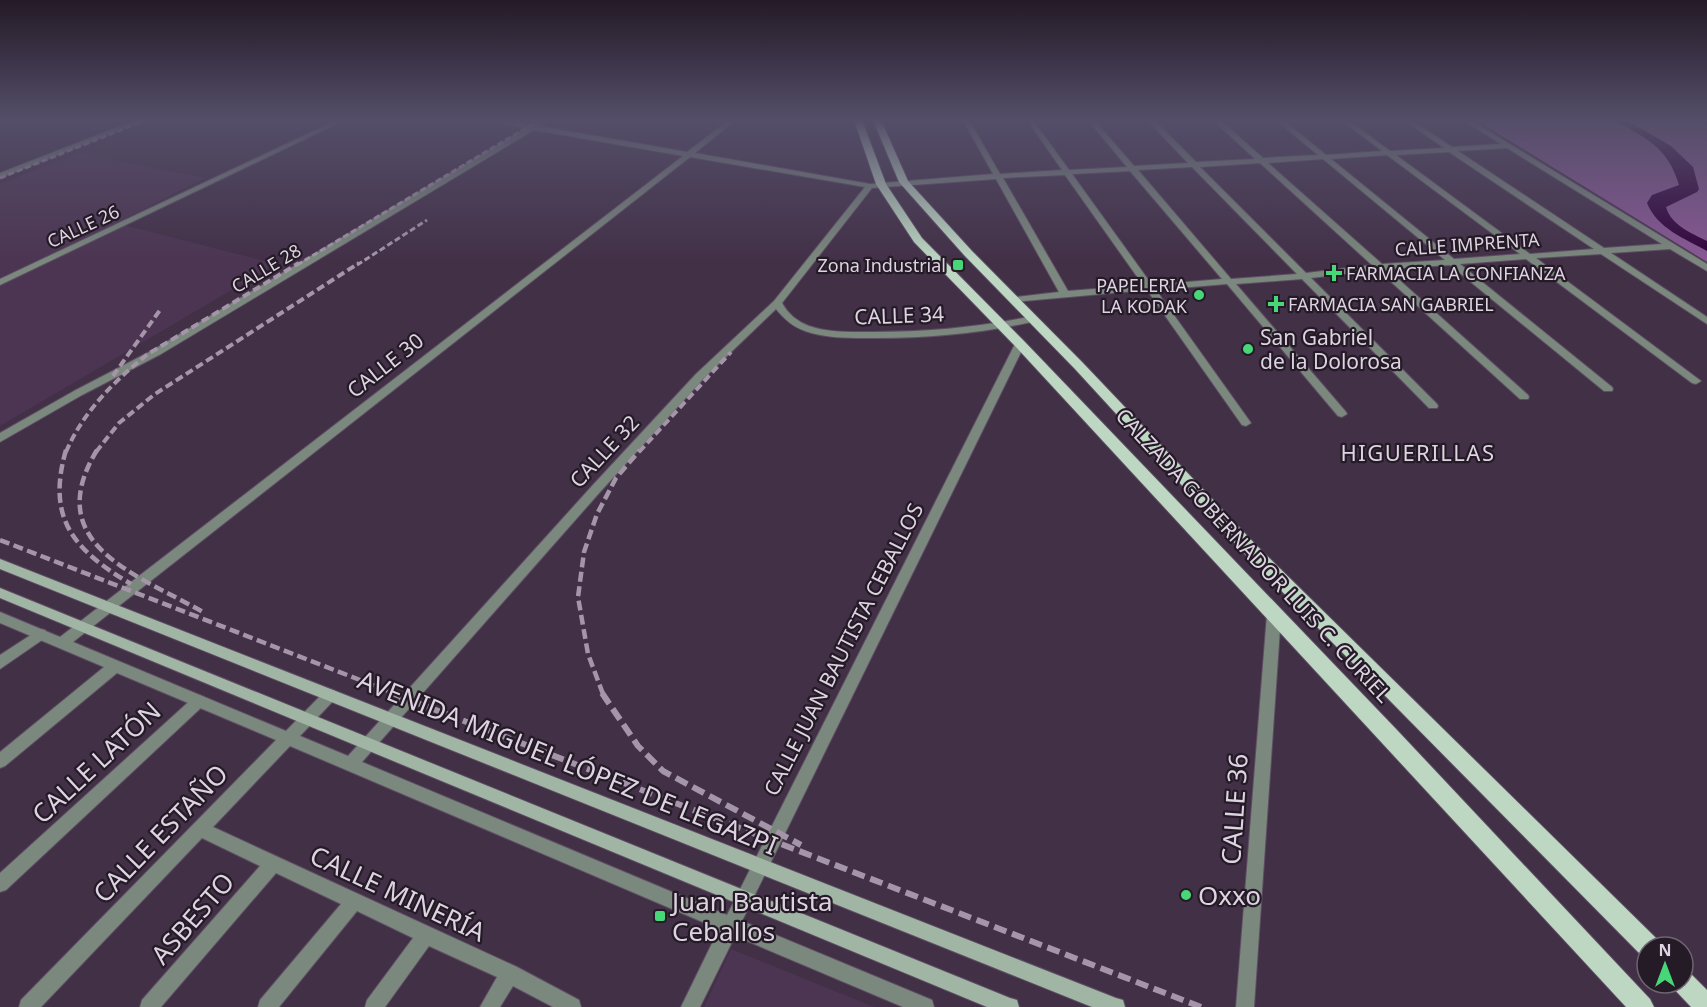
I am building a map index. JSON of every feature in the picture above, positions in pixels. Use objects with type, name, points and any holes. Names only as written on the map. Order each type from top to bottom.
[{"type":"main road","name":"CALZADA GOBERNADOR LUIS C. CURIEL","points":[[870,167],[875,185],[918,240],[1020,344],[1642,1007]]},
{"type":"main road","points":[[897,167],[904,182],[1033,319]]},
{"type":"main road","name":"CALZADA GOBERNADOR LUIS C. CURIEL","points":[[1033,319],[1250,549],[1637,935]]},
{"type":"main road","name":"AVENIDA MIGUEL LÓPEZ DE LEGAZPI","points":[[0,564],[1116,1007]]},
{"type":"main road","points":[[0,593],[1010,1007]]},
{"type":"main road","points":[[1695,994],[1707,1007]]},
{"type":"street","points":[[0,176],[23,167]]},
{"type":"street","name":"CALLE 26","points":[[0,282],[243,167]]},
{"type":"street","name":"CALLE 28","points":[[0,438],[78,393],[157,352],[466,167]]},
{"type":"street","name":"CALLE 30","points":[[62,644],[672,167]]},
{"type":"street","points":[[767,167],[875,185],[1165,167]]},
{"type":"street","points":[[993,167],[1065,294]]},
{"type":"street","points":[[1064,167],[1246,423]]},
{"type":"street","points":[[1199,167],[1302,276],[1432,405]]},
{"type":"street","points":[[1269,167],[1524,397]]},
{"type":"street","points":[[1336,167],[1608,389]]},
{"type":"street","points":[[1408,167],[1696,381]]},
{"type":"street","points":[[1478,167],[1707,321]]},
{"type":"street","points":[[1543,167],[1707,268]]},
{"type":"street","points":[[1132,169],[1342,414]]},
{"type":"street","name":"CALLE 32","points":[[350,765],[700,376],[777,303],[875,185]]},
{"type":"street","name":"CALLE IMPRENTA","points":[[1014,300],[1302,276],[1380,267],[1671,246]]},
{"type":"street","name":"CALLE 34","points":[[777,303],[783,314],[795,323],[820,332],[842,335],[941,333],[1033,319]]},
{"type":"street","name":"CALLE JUAN BAUTISTA CEBALLOS","points":[[690,1007],[1020,344]]},
{"type":"street","name":"CALLE 36","points":[[1245,1007],[1274,614]]},
{"type":"street","points":[[0,617],[925,1007]]},
{"type":"street","points":[[0,663],[40,634]]},
{"type":"street","points":[[0,761],[115,666]]},
{"type":"street","name":"CALLE ESTAÑO","points":[[28,1007],[330,695]]},
{"type":"street","name":"CALLE LATÓN","points":[[0,884],[199,701]]},
{"type":"street","name":"CALLE MINERÍA","points":[[200,829],[510,974],[572,1007]]},
{"type":"street","name":"ASBESTO","points":[[149,1007],[274,863]]},
{"type":"street","points":[[267,1007],[354,901]]},
{"type":"street","points":[[374,1007],[426,935]]},
{"type":"street","points":[[489,1007],[510,974]]},
{"type":"shaded area","points":[[43,167],[149,167],[205,178],[116,223],[276,264],[0,426],[0,184]]},
{"type":"shaded area","points":[[1552,167],[1707,167],[1707,262]]},
{"type":"shaded area","points":[[1672,167],[1693,167],[1699,189],[1666,207],[1677,224],[1707,241],[1707,251],[1672,232],[1658,220],[1647,203],[1652,195],[1679,185]]},
{"type":"shaded area","points":[[731,949],[874,1007],[704,1007]]},
{"type":"railway","points":[[0,178],[28,167]]},
{"type":"railway","points":[[297,265],[461,167]]},
{"type":"railway","points":[[357,265],[427,220]]},
{"type":"railway","points":[[66,452],[90,411],[123,375],[148,354],[299,263]]},
{"type":"railway","points":[[96,452],[119,423],[155,394],[359,263]]},
{"type":"railway","points":[[113,376],[160,310]]},
{"type":"railway","points":[[639,452],[731,352]]},
{"type":"railway","points":[[66,450],[60,495],[63,514],[70,530],[80,545],[94,558],[131,584]]},
{"type":"railway","points":[[603,694],[588,654],[578,597],[584,552],[597,514],[616,478],[640,450]]},
{"type":"railway","points":[[96,452],[82,482],[80,510],[88,533],[104,552],[125,569],[203,612]]},
{"type":"railway","points":[[0,540],[396,694]]},
{"type":"railway","points":[[392,693],[1201,1007]]},
{"type":"railway","points":[[602,693],[638,746],[663,771],[801,845]]},
{"type":"place","name":"Zona Industrial","points":[[958,265]]},
{"type":"place","name":"FARMACIA LA CONFIANZA","points":[[1334,273]]},
{"type":"place","name":"PAPELERIA LA KODAK","points":[[1199,295]]},
{"type":"place","name":"FARMACIA SAN GABRIEL","points":[[1276,304]]},
{"type":"place","name":"San Gabriel de la Dolorosa","points":[[1248,349]]},
{"type":"place","name":"Oxxo","points":[[1186,895]]},
{"type":"place","name":"Juan Bautista Ceballos","points":[[660,916]]},
{"type":"district","name":"HIGUERILLAS","points":[[1418,452]]}]
